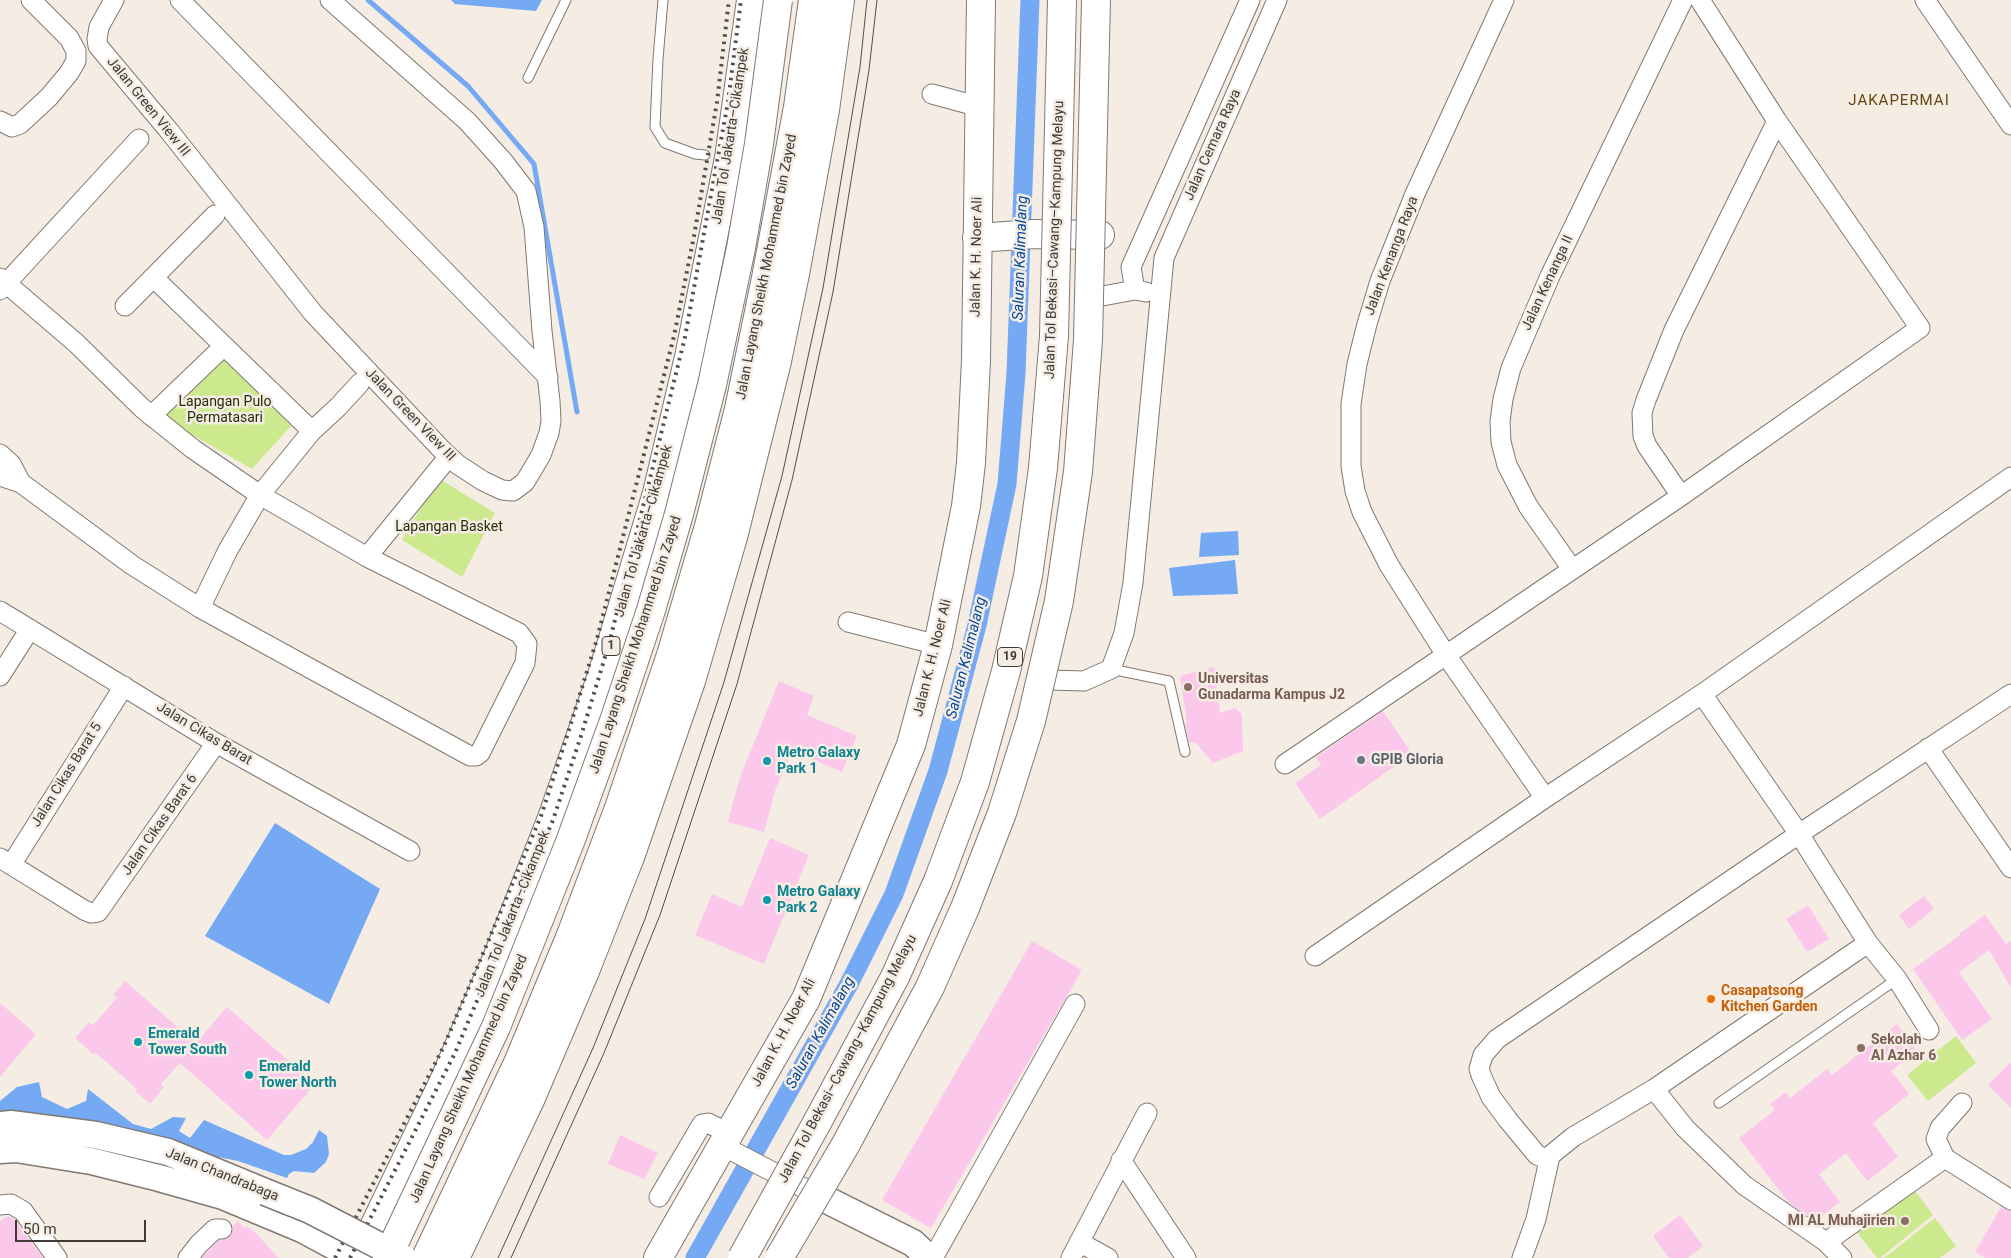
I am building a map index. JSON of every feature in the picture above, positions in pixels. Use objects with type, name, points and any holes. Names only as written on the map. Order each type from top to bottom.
[{"type":"main road","name":"Jalan Tol Jakarta–Cikampek","points":[[357,1258],[444,1081],[497,958],[552,818],[602,678],[657,493],[691,348],[730,158],[751,0]]},
{"type":"main road","name":"Jalan Layang Sheikh Mohammed bin Zayed","points":[[387,1258],[448,1132],[500,1017],[570,842],[615,718],[650,610],[679,514],[712,385],[739,258],[758,144],[778,0]]},
{"type":"main road","name":"Jalan Layang Sheikh Mohammed bin Zayed","points":[[426,1258],[518,1063],[571,934],[619,808],[671,655],[709,526],[739,409],[798,107],[813,0]]},
{"type":"main road","points":[[455,1258],[530,1100],[585,971],[630,857],[691,681],[733,537],[777,361],[825,110],[840,0]]},
{"type":"main road","name":"Jalan K. H. Noer Ali","points":[[658,1258],[728,1143],[809,990],[911,745],[938,645],[966,506],[971,463],[984,237],[980,107],[981,0]]},
{"type":"main road","name":"Jalan Tol Bekasi–Cawang–Kampung Melayu","points":[[742,1258],[895,977],[938,881],[975,782],[1006,671],[1028,576],[1043,468],[1054,346],[1062,0]]},
{"type":"main road","points":[[780,1258],[846,1144],[930,988],[965,908],[1002,812],[1031,722],[1060,601],[1078,472],[1088,340],[1096,0]]},
{"type":"main road","points":[[788,1258],[933,990],[967,914],[1006,815],[1048,680],[1066,604],[1080,526],[1092,418],[1100,235],[1106,0]]},
{"type":"main road","points":[[984,237],[1035,234],[1100,235]]},
{"type":"street","points":[[0,121],[12,127],[20,124],[49,97],[69,73],[76,61],[76,51],[69,38],[31,0]]},
{"type":"street","name":"Jalan Green View III","points":[[114,0],[99,27],[96,39],[98,46],[170,132],[314,313],[442,450],[458,464],[483,481],[502,490],[513,491],[521,487],[542,455],[549,432],[550,401],[542,331],[534,227],[526,191],[503,161],[467,121],[330,0]]},
{"type":"street","points":[[180,0],[548,377]]},
{"type":"street","name":"Jalan Cemara Raya","points":[[1136,290],[1131,267],[1250,0]]},
{"type":"street","name":"Jalan Cemara Raya","points":[[1111,668],[1124,633],[1133,584],[1164,258],[1277,0]]},
{"type":"street","name":"Jalan Kenanga Raya","points":[[1504,0],[1415,194],[1380,281],[1359,356],[1351,404],[1351,466],[1362,512],[1389,565],[1446,655],[1545,798]]},
{"type":"street","name":"Jalan Kenanga II","points":[[1572,569],[1528,506],[1507,465],[1501,442],[1500,421],[1503,399],[1511,368],[1550,276],[1683,0]]},
{"type":"street","points":[[1285,764],[1681,496],[1920,328],[1777,121],[1700,0]]},
{"type":"street","points":[[1925,0],[2011,125]]},
{"type":"street","points":[[932,94],[980,107]]},
{"type":"street","points":[[1681,496],[1647,446],[1643,436],[1642,420],[1646,400],[1674,330],[1777,121]]},
{"type":"street","points":[[0,476],[21,483],[132,565],[200,608],[466,754],[478,755],[523,669],[527,654],[526,641],[513,630],[367,557],[260,495],[151,416],[76,343],[2,284],[139,139]]},
{"type":"street","points":[[125,306],[215,215]]},
{"type":"street","points":[[154,278],[312,431]]},
{"type":"street","points":[[1097,297],[1136,290],[1160,293]]},
{"type":"street","points":[[151,416],[224,346]]},
{"type":"street","points":[[200,608],[228,550],[260,495],[312,431],[360,383]]},
{"type":"street","points":[[0,454],[11,464],[21,483]]},
{"type":"street","points":[[367,557],[442,465]]},
{"type":"street","points":[[1315,956],[1545,798],[1702,694],[2011,477]]},
{"type":"street","name":"Jalan Cikas Barat","points":[[0,611],[216,743],[410,851]]},
{"type":"street","points":[[848,622],[938,645]]},
{"type":"street","points":[[0,676],[30,629]]},
{"type":"street","points":[[1048,680],[1084,681],[1111,668]]},
{"type":"street","name":"Jalan Cikas Barat 5","points":[[5,861],[124,686]]},
{"type":"street","points":[[1702,694],[1799,834],[1868,943],[1897,979],[1929,1030]]},
{"type":"street","points":[[1868,943],[1654,1089],[1573,1137],[1546,1159],[1537,1155],[1491,1097],[1479,1069],[1483,1054],[1498,1039],[1799,834],[2011,694]]},
{"type":"street","name":"Jalan Cikas Barat 6","points":[[5,861],[88,912],[98,912],[216,743]]},
{"type":"street","points":[[1928,748],[2011,868]]},
{"type":"street","points":[[933,1258],[1074,1004]]},
{"type":"street","points":[[1654,1089],[1685,1128],[1744,1185],[1826,1242],[1842,1258]]},
{"type":"street","points":[[1962,1103],[1940,1128],[1936,1139],[1945,1158],[2011,1200]]},
{"type":"street","points":[[1108,1258],[1075,1250],[1147,1113]]},
{"type":"street","points":[[659,1197],[702,1124],[708,1123],[728,1143],[793,1184],[818,1204],[878,1244],[907,1258]]},
{"type":"street","name":"Jalan Chandrabaga","points":[[0,1125],[11,1124],[96,1135],[168,1152],[310,1210],[403,1258]]},
{"type":"street","name":"Jalan Chandrabaga","points":[[0,1150],[16,1149],[91,1161],[223,1196],[302,1230],[357,1258]]},
{"type":"street","points":[[1522,1258],[1536,1219],[1550,1156]]},
{"type":"street","points":[[1826,1242],[1945,1158]]},
{"type":"street","points":[[1121,1160],[1186,1258]]},
{"type":"street","points":[[0,1205],[11,1204],[23,1211],[58,1258]]},
{"type":"street","points":[[818,1204],[914,1243],[929,1258]]},
{"type":"street","points":[[188,1258],[215,1229],[222,1229]]},
{"type":"lane","points":[[528,78],[566,0]]},
{"type":"lane","points":[[663,0],[655,127],[665,143],[694,154],[705,155]]},
{"type":"lane","points":[[1111,668],[1169,681],[1185,752]]},
{"type":"lane","points":[[1719,1103],[1897,979]]},
{"type":"green space","name":"Lapangan Pulo Permatasari","points":[[228,356],[291,426],[252,469],[158,415]]},
{"type":"green space","name":"Lapangan Basket","points":[[438,478],[495,513],[462,577],[402,540]]},
{"type":"green space","points":[[1956,1036],[1976,1063],[1928,1101],[1907,1075]]},
{"type":"green space","points":[[1913,1188],[1933,1215],[1880,1258],[1877,1258],[1856,1231]]},
{"type":"green space","points":[[1935,1218],[1956,1246],[1940,1258],[1884,1258]]},
{"type":"water","points":[[451,0],[542,0],[536,11],[455,4]]},
{"type":"water","points":[[1238,531],[1239,555],[1199,557],[1201,533]]},
{"type":"water","points":[[1235,560],[1238,594],[1173,596],[1169,568]]},
{"type":"water","points":[[275,823],[380,889],[329,1004],[205,936]]},
{"type":"water","points":[[39,1082],[42,1097],[67,1109],[86,1101],[88,1089],[133,1124],[151,1129],[173,1117],[186,1118],[179,1131],[190,1138],[204,1120],[284,1155],[291,1155],[306,1149],[313,1142],[319,1130],[327,1136],[329,1154],[326,1162],[314,1173],[294,1171],[287,1178],[238,1161],[0,1113],[0,1101],[17,1087]]},
{"type":"building","points":[[1214,667],[1220,713],[1235,708],[1242,714],[1243,751],[1213,763],[1195,742],[1189,743],[1180,676]]},
{"type":"building","name":"Metro Galaxy Park 1","points":[[779,681],[814,696],[807,715],[857,736],[842,772],[792,751],[775,791],[764,832],[728,822],[740,777]]},
{"type":"building","name":"GPIB Gloria","points":[[1383,711],[1412,754],[1320,819],[1295,783],[1321,765],[1316,757]]},
{"type":"building","name":"Metro Galaxy Park 2","points":[[770,838],[809,855],[764,964],[695,935],[712,894],[742,907]]},
{"type":"building","points":[[1924,896],[1934,909],[1909,929],[1899,915]]},
{"type":"building","points":[[1808,905],[1829,939],[1807,952],[1786,919]]},
{"type":"building","points":[[1985,915],[2006,944],[2011,941],[2011,988],[1989,950],[1959,972],[1992,1019],[1962,1040],[1913,969]]},
{"type":"building","points":[[1032,941],[1082,970],[931,1228],[882,1200]]},
{"type":"building","points":[[125,981],[196,1043],[227,1007],[315,1084],[267,1140],[180,1063],[161,1084],[164,1087],[150,1104],[135,1091],[137,1089],[96,1053],[94,1055],[75,1038],[89,1022],[93,1025],[117,998],[113,995]]},
{"type":"building","points":[[0,1003],[36,1034],[0,1077]]},
{"type":"building","points":[[1897,1024],[1917,1051],[1891,1071],[1909,1094],[1873,1123],[1898,1157],[1867,1181],[1846,1153],[1819,1174],[1840,1202],[1815,1221],[1788,1202],[1739,1138],[1775,1110],[1770,1104],[1786,1092],[1790,1098],[1827,1069],[1832,1075]]},
{"type":"building","points":[[2011,1062],[2011,1108],[1988,1085]]},
{"type":"building","points":[[620,1135],[658,1153],[644,1179],[608,1164]]},
{"type":"building","points":[[2001,1207],[2011,1211],[2011,1258],[1985,1258],[1975,1252]]},
{"type":"building","points":[[1680,1215],[1703,1246],[1688,1258],[1669,1258],[1653,1236]]},
{"type":"building","points":[[8,1216],[15,1220],[43,1258],[0,1258],[0,1221]]},
{"type":"building","points":[[238,1221],[244,1228],[247,1226],[257,1234],[278,1258],[202,1258],[219,1240],[227,1239],[231,1235],[233,1226]]},
{"type":"waterway","points":[[368,0],[468,86],[534,164],[577,412]]},
{"type":"waterway","name":"Saluran Kalimalang","points":[[695,1258],[849,984],[894,894],[938,771],[977,625],[1007,484],[1016,373],[1030,0]]},
{"type":"tram line","points":[[498,1258],[593,1048],[645,919],[724,682],[782,476],[823,288],[860,67],[867,0]]},
{"type":"tram line","points":[[511,1258],[604,1053],[660,915],[737,684],[792,480],[833,292],[869,70],[877,0]]},
{"type":"railway","points":[[335,1258],[444,1046],[541,816],[568,733],[597,639],[674,336],[694,236],[717,102],[729,0]]},
{"type":"railway","points":[[350,1258],[455,1053],[553,820],[581,736],[609,644],[685,337],[728,102],[741,0]]},
{"type":"place","name":"Universitas Gunadarma Kampus J2","points":[[1188,687]]},
{"type":"place","name":"GPIB Gloria","points":[[1361,760]]},
{"type":"place","name":"Metro Galaxy Park 1","points":[[767,761]]},
{"type":"place","name":"Metro Galaxy Park 2","points":[[767,900]]},
{"type":"place","name":"Casapatsong Kitchen Garden","points":[[1711,999]]},
{"type":"place","name":"Emerald Tower South","points":[[138,1042]]},
{"type":"place","name":"Sekolah Al Azhar 6","points":[[1861,1048]]},
{"type":"place","name":"Emerald Tower North","points":[[249,1075]]},
{"type":"place","name":"MI AL Muhajirien","points":[[1905,1221]]},
{"type":"district","name":"JAKAPERMAI","points":[[1899,101]]}]
